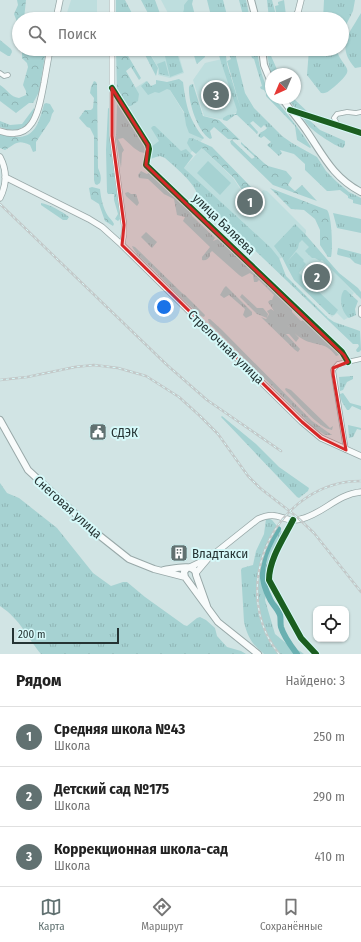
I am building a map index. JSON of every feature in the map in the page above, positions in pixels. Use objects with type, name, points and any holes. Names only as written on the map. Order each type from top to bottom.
[{"type":"main road","points":[[57,12],[60,0]]},
{"type":"main road","points":[[251,0],[254,12]]},
{"type":"main road","points":[[298,12],[300,0]]},
{"type":"main road","points":[[0,131],[18,133],[26,130],[33,122],[39,104],[49,56]]},
{"type":"main road","points":[[263,56],[265,68]]},
{"type":"main road","points":[[286,104],[336,174],[351,187],[361,192]]},
{"type":"main road","points":[[0,157],[3,164],[5,177],[4,190],[0,198]]},
{"type":"main road","name":"Стрелочная улица","points":[[5,177],[102,227],[302,422],[321,438],[361,456]]},
{"type":"main road","name":"Снеговая улица","points":[[0,420],[24,466],[39,482],[122,555],[137,563],[186,578]]},
{"type":"main road","points":[[186,578],[192,580],[209,558],[258,519],[276,515],[293,520],[300,520],[347,495],[361,492]]},
{"type":"main road","points":[[209,558],[189,567],[184,572],[186,578],[219,624],[258,654]]},
{"type":"main road","points":[[189,567],[194,568],[209,612]]},
{"type":"main road","name":"Снеговая улица","points":[[158,570],[189,567]]},
{"type":"street","points":[[112,0],[112,12]]},
{"type":"street","points":[[112,56],[112,136],[124,225],[122,245]]},
{"type":"street","points":[[0,73],[4,76],[8,75]]},
{"type":"street","name":"улица Баляева","points":[[112,88],[148,145],[149,149],[146,165],[342,352],[348,362]]},
{"type":"street","points":[[290,110],[361,132]]},
{"type":"street","points":[[338,126],[334,118],[337,114],[361,112]]},
{"type":"street","points":[[361,308],[361,315]]},
{"type":"street","points":[[346,450],[332,374],[334,367],[338,364],[361,359]]},
{"type":"street","points":[[293,520],[275,555],[269,574],[269,580],[301,638],[316,654]]},
{"type":"highlighted area","points":[[112,88],[148,145],[146,165],[344,355],[348,362],[333,368],[333,374],[346,450],[321,438],[302,422],[122,245],[124,225],[112,136]]},
{"type":"shaded area","points":[[71,0],[97,0],[97,12],[67,12]]},
{"type":"shaded area","points":[[161,0],[191,0],[187,11],[167,12]]},
{"type":"shaded area","points":[[152,56],[179,56],[184,73],[170,78],[158,75],[158,68]]},
{"type":"shaded area","points":[[222,59],[238,111],[233,114],[233,116],[225,120],[204,116],[193,80],[205,63]]},
{"type":"shaded area","points":[[146,81],[149,88],[160,81],[165,82],[193,128],[203,139],[178,167],[161,154],[152,159],[146,157],[143,152],[119,132],[118,99]]},
{"type":"shaded area","points":[[202,148],[233,178],[245,196],[247,194],[259,195],[263,190],[267,191],[306,230],[306,233],[302,237],[354,293],[351,296],[351,316],[344,320],[337,313],[332,317],[294,279],[283,257],[275,261],[223,212],[227,208],[184,168]]},
{"type":"green space","points":[[17,0],[26,0],[25,12],[15,12],[18,5]]},
{"type":"green space","points":[[116,0],[125,0],[131,12],[116,12]]},
{"type":"green space","points":[[141,0],[155,0],[159,12],[147,12]]},
{"type":"green space","points":[[188,0],[193,0],[192,4],[194,12],[183,12],[184,5]]},
{"type":"green space","points":[[207,0],[223,0],[226,12],[210,12]]},
{"type":"green space","points":[[239,0],[246,0],[249,12],[242,12]]},
{"type":"green space","points":[[267,0],[272,0],[275,12],[268,12]]},
{"type":"green space","points":[[284,0],[286,12],[276,12],[275,6],[279,5],[278,2]]},
{"type":"green space","points":[[324,0],[355,0],[353,11],[349,19],[349,12],[323,12]]},
{"type":"green space","points":[[361,13],[361,67],[355,68],[347,56],[349,56],[349,34]]},
{"type":"green space","points":[[0,40],[11,49],[12,52],[10,56],[0,51]]},
{"type":"green space","points":[[22,56],[45,56],[39,92],[33,103],[29,103],[16,113],[0,101],[0,85],[11,95],[16,97],[19,98],[26,95],[23,85],[28,67],[27,63]]},
{"type":"green space","points":[[116,56],[128,56],[141,78],[139,80],[131,67],[126,71],[139,94],[138,101],[131,106],[128,106],[117,89]]},
{"type":"green space","points":[[146,56],[151,56],[158,68],[156,76]]},
{"type":"green space","points":[[165,56],[178,56],[183,72],[170,77]]},
{"type":"green space","points":[[194,56],[205,56],[197,64]]},
{"type":"green space","points":[[219,56],[226,56],[227,64],[241,110],[227,61],[231,59],[230,56],[236,56],[245,93],[254,108],[282,136],[317,157],[326,171],[337,182],[349,192],[361,198],[361,205],[353,203],[353,200],[348,198],[348,196],[340,190],[327,191],[305,170],[305,164],[294,154],[280,150],[282,153],[279,156],[267,145],[271,142],[264,136],[261,138],[258,136],[267,128],[264,125],[261,128],[253,121],[250,123],[258,132],[257,134],[237,115],[227,121],[223,120],[223,118],[228,115],[236,114],[237,110]]},
{"type":"green space","points":[[251,56],[258,56],[265,82],[265,92],[260,87],[262,86],[254,59]]},
{"type":"green space","points":[[267,56],[271,56],[276,68],[270,68]]},
{"type":"green space","points":[[308,56],[339,56],[347,69],[346,75],[334,87],[323,93],[321,93],[307,75]]},
{"type":"green space","points":[[165,61],[169,76],[159,74],[157,64]]},
{"type":"green space","points":[[179,79],[183,82],[189,112],[195,125],[204,138],[203,139],[189,133],[184,112],[170,90],[167,89],[159,93],[155,92],[148,95],[141,86],[147,81],[151,86],[156,84],[156,80],[167,82]]},
{"type":"green space","points":[[94,81],[97,84],[98,168],[101,177],[100,183],[97,185],[95,184],[94,180],[94,136],[90,128],[87,127],[79,118],[85,110],[91,110],[93,108],[94,98],[90,93]]},
{"type":"green space","points":[[193,84],[203,116],[219,120],[240,140],[228,139],[214,127],[210,131],[212,138],[210,139],[205,135],[197,123],[190,100],[189,87]]},
{"type":"green space","points":[[118,103],[147,149],[145,153],[140,152],[123,138],[118,139],[124,150],[122,153],[121,168],[116,139]]},
{"type":"green space","points":[[44,104],[50,104],[54,111],[50,121],[36,142],[36,151],[33,152],[30,145],[22,142],[19,142],[5,150],[0,148],[0,134],[19,137],[31,133],[38,122]]},
{"type":"green space","points":[[274,104],[279,104],[289,116],[311,147],[310,148],[297,140],[295,126]]},
{"type":"green space","points":[[292,104],[299,104],[311,115],[314,114],[318,118],[296,109]]},
{"type":"green space","points":[[34,108],[31,120],[25,126],[17,130],[0,127],[0,121],[10,125],[22,124]]},
{"type":"green space","points":[[108,108],[110,109],[112,159],[120,219],[118,221],[115,219],[118,214],[114,194],[108,194],[107,192],[106,150]]},
{"type":"green space","points":[[302,116],[305,116],[320,130],[345,141],[343,148],[332,143],[314,131]]},
{"type":"green space","points":[[155,126],[181,151],[186,149],[193,156],[184,168],[271,248],[279,258],[286,276],[328,318],[334,322],[360,331],[361,350],[359,352],[356,350],[359,346],[358,344],[353,344],[197,195],[193,186],[179,170],[165,158],[160,156],[151,157],[151,147],[159,141],[151,128]]},
{"type":"green space","points":[[189,138],[212,147],[254,190],[255,194],[244,193],[234,178],[202,148],[196,154],[191,150],[187,143]]},
{"type":"green space","points":[[232,140],[252,159],[255,157],[241,144],[241,142],[268,166],[286,171],[292,178],[288,185],[295,191],[302,185],[317,201],[273,185],[231,144],[230,141]]},
{"type":"green space","points":[[208,161],[231,183],[220,195],[197,173]]},
{"type":"green space","points":[[141,171],[147,174],[150,172],[215,238],[213,241],[218,239],[223,241],[278,294],[301,321],[305,320],[334,348],[339,355],[336,356],[332,351],[324,346],[306,341],[295,333],[299,338],[296,342],[289,334],[286,334],[300,349],[298,352],[295,350],[261,317],[266,319],[269,314],[267,311],[271,309],[274,311],[268,302],[272,300],[274,295],[259,280],[254,282],[253,275],[250,273],[242,277],[212,251],[208,259],[202,260],[202,257],[210,247],[183,221],[185,217],[177,215],[174,199],[164,194],[148,179],[139,178],[138,175]]},
{"type":"green space","points":[[92,187],[100,189],[104,207],[108,216],[114,223],[113,226],[105,221],[99,204],[91,199],[89,188]]},
{"type":"green space","points":[[270,188],[327,210],[329,213],[331,226],[331,257],[328,257],[320,245],[320,230],[315,219],[304,210],[291,209]]},
{"type":"green space","points":[[128,192],[131,194],[136,194],[139,203],[137,206],[126,196],[125,193]]},
{"type":"green space","points":[[41,203],[56,208],[69,217],[67,220],[63,220],[41,205]]},
{"type":"green space","points":[[333,213],[361,219],[361,233],[337,228]]},
{"type":"green space","points":[[295,224],[339,273],[358,288],[361,292],[361,299],[322,260],[320,261],[312,258],[305,251],[309,247],[302,240],[299,243],[298,248],[287,262],[296,252],[306,264],[299,273],[338,310],[334,315],[329,314],[294,280],[282,257],[274,246]]},
{"type":"green space","points":[[146,232],[157,242],[152,248],[141,237]]},
{"type":"green space","points":[[132,246],[135,247],[185,295],[205,315],[204,317],[188,305],[141,258]]},
{"type":"green space","points":[[338,248],[361,254],[361,265],[355,263],[350,258],[338,255]]},
{"type":"green space","points":[[226,286],[252,312],[252,315],[246,318],[243,315],[245,309],[229,295],[224,298],[220,295]]},
{"type":"green space","points":[[344,290],[346,290],[358,301],[355,309],[356,315],[349,318],[344,313],[341,301]]},
{"type":"green space","points":[[242,294],[257,308],[263,308],[268,314],[267,318],[257,314],[240,297]]},
{"type":"green space","points":[[208,319],[210,319],[222,330],[312,421],[332,435],[325,435],[313,427],[209,323]]},
{"type":"green space","points":[[353,376],[353,379],[347,382],[343,390],[340,391],[339,377]]},
{"type":"green space","points":[[286,388],[291,390],[330,428],[333,426],[332,430],[320,424],[308,414],[286,391]]},
{"type":"green space","points":[[343,393],[350,403],[361,406],[361,410],[352,406],[349,410],[347,410],[340,396],[340,394]]},
{"type":"green space","points":[[222,416],[256,444],[279,467],[309,488],[308,491],[299,498],[297,497],[221,417]]},
{"type":"green space","points":[[348,425],[361,428],[361,430],[357,429],[353,437],[349,438]]},
{"type":"green space","points":[[0,483],[7,493],[19,498],[57,528],[93,573],[111,586],[127,582],[184,625],[187,626],[200,617],[206,620],[215,628],[217,636],[227,647],[246,654],[41,654],[13,617],[0,606]]},
{"type":"green space","points":[[268,518],[272,520],[282,532],[271,553],[265,574],[268,587],[265,600],[275,634],[293,649],[304,654],[264,654],[251,640],[244,622],[241,570],[242,568],[253,565],[256,551],[264,534],[266,519]]},
{"type":"waterway","points":[[278,529],[268,546],[265,555],[262,571],[263,580],[270,599],[280,615],[281,627],[284,634],[297,654]]},
{"type":"railway","points":[[0,204],[167,365],[207,400],[281,451]]},
{"type":"railway","points":[[0,380],[27,377],[75,367],[94,365],[118,368],[146,376],[179,397],[218,434],[248,476],[260,488],[297,517],[314,533],[361,592]]},
{"type":"railway","points":[[279,654],[267,635],[260,614],[257,592],[259,570],[265,549],[275,530],[289,512],[306,498],[332,485],[361,481]]},
{"type":"cycle path","points":[[112,88],[148,145],[149,149],[146,165],[342,352],[348,362]]},
{"type":"cycle path","points":[[290,110],[361,133]]},
{"type":"cycle path","points":[[293,520],[281,541],[271,564],[269,580],[301,638],[316,654]]},
{"type":"place","name":"Коррекционная школа-сад","points":[[216,95]]},
{"type":"place","name":"Средняя школа №43","points":[[250,202]]},
{"type":"place","name":"Детский сад №175","points":[[317,277]]},
{"type":"place","name":"СДЭК","points":[[98,432]]},
{"type":"place","name":"Владтакси","points":[[179,553]]}]
